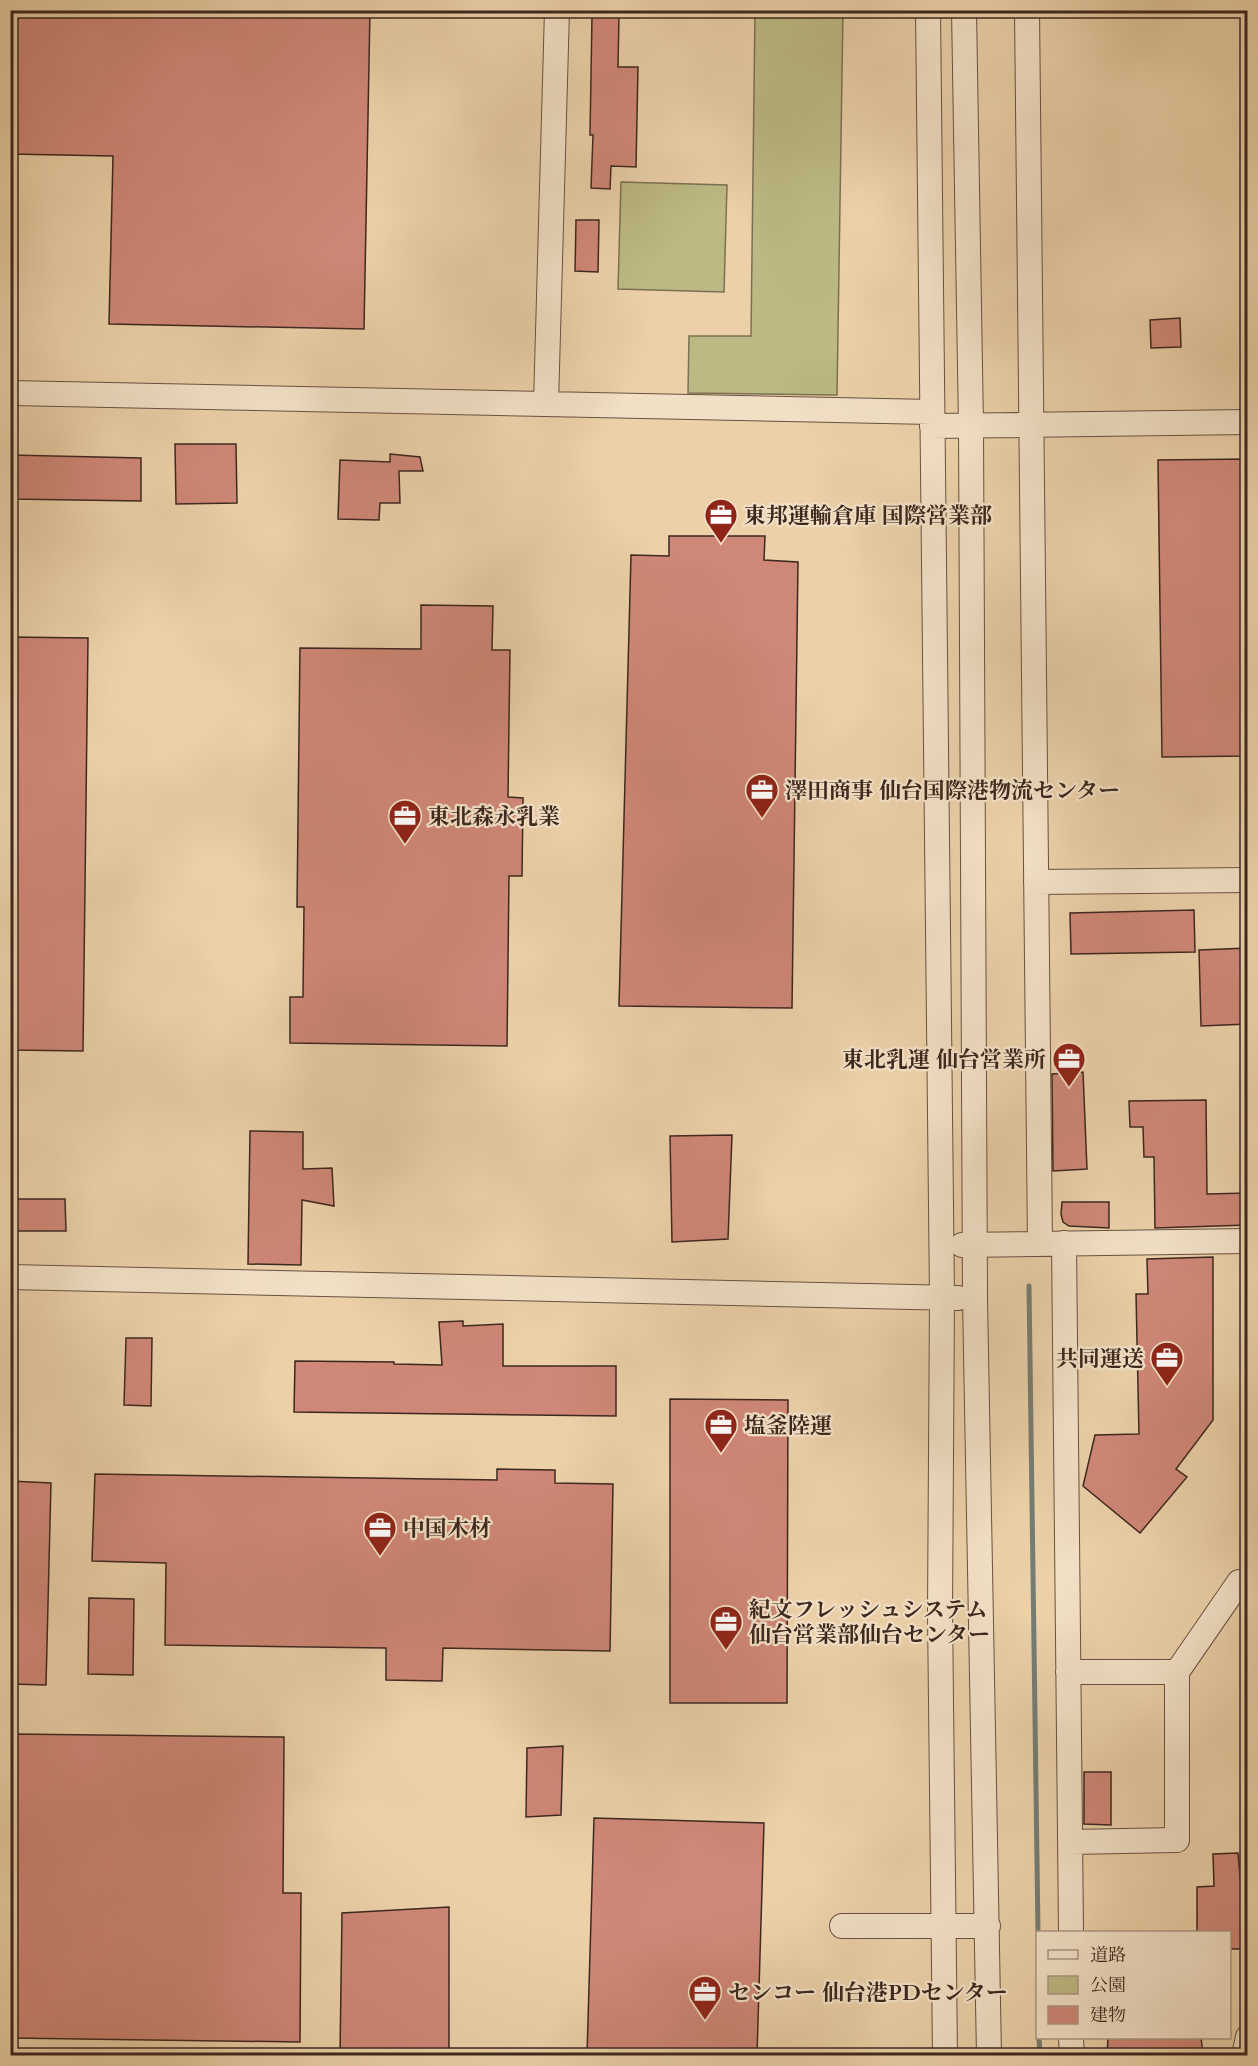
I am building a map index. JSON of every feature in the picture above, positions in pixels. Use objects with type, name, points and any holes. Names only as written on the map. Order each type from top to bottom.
[{"type":"street","points":[[546,404],[556,10]]},
{"type":"street","points":[[928,10],[942,1245],[940,1612],[945,2055]]},
{"type":"street","points":[[964,10],[971,426],[975,1298],[989,2055]]},
{"type":"street","points":[[1027,10],[1040,1244]]},
{"type":"street","points":[[10,393],[546,404],[932,419],[971,426],[1248,422]]},
{"type":"street","points":[[1036,882],[1248,880]]},
{"type":"street","points":[[942,1245],[1248,1241]]},
{"type":"street","points":[[1064,1243],[1071,1931]]},
{"type":"street","points":[[10,1276],[975,1298]]},
{"type":"street","points":[[1070,1842],[1177,1840],[1177,1672],[1245,1580]]},
{"type":"street","points":[[1068,1672],[1177,1672]]},
{"type":"street","points":[[842,1926],[988,1926]]},
{"type":"street","points":[[1244,2055],[1248,2037]]},
{"type":"street","points":[[1071,2039],[1072,2055]]},
{"type":"green space","points":[[755,11],[843,11],[837,395],[688,393],[689,336],[751,336]]},
{"type":"green space","points":[[621,182],[727,185],[724,292],[618,289]]},
{"type":"building","points":[[10,10],[370,10],[364,329],[109,324],[113,156],[10,154]]},
{"type":"building","points":[[592,16],[619,16],[618,67],[638,67],[636,167],[611,166],[610,189],[591,188]]},
{"type":"building","points":[[576,220],[599,220],[598,272],[575,271]]},
{"type":"building","points":[[1180,318],[1181,347],[1151,348],[1150,320]]},
{"type":"building","points":[[175,444],[236,444],[237,503],[176,504]]},
{"type":"building","points":[[390,454],[420,457],[423,471],[399,471],[400,503],[380,503],[379,520],[338,519],[340,460],[390,462]]},
{"type":"building","points":[[10,455],[141,458],[141,501],[10,499]]},
{"type":"building","points":[[1248,459],[1248,756],[1162,757],[1158,460]]},
{"type":"building","points":[[669,536],[765,536],[764,560],[798,562],[792,1008],[619,1006],[631,555],[669,556]]},
{"type":"building","points":[[421,605],[493,606],[492,650],[510,650],[508,797],[523,798],[522,876],[509,876],[507,1046],[290,1043],[290,997],[303,997],[304,907],[297,907],[300,648],[421,649]]},
{"type":"building","points":[[10,637],[88,638],[83,1051],[10,1050]]},
{"type":"building","points":[[1194,910],[1195,952],[1071,954],[1070,913]]},
{"type":"building","points":[[1248,948],[1248,1024],[1201,1026],[1199,950]]},
{"type":"building","points":[[1083,1072],[1087,1169],[1053,1171],[1052,1074]]},
{"type":"building","points":[[1206,1100],[1207,1194],[1248,1193],[1248,1225],[1155,1228],[1154,1157],[1144,1157],[1143,1127],[1130,1127],[1129,1101]]},
{"type":"building","points":[[250,1131],[303,1132],[303,1169],[332,1168],[334,1206],[302,1200],[301,1265],[248,1264]]},
{"type":"building","points":[[732,1135],[728,1239],[672,1242],[670,1136]]},
{"type":"building","points":[[10,1199],[65,1199],[66,1231],[10,1231]]},
{"type":"building","points":[[1062,1202],[1109,1202],[1109,1228],[1069,1226],[1063,1222]]},
{"type":"building","points":[[1213,1257],[1213,1420],[1176,1469],[1187,1477],[1140,1533],[1083,1486],[1095,1435],[1139,1434],[1136,1294],[1148,1294],[1147,1259]]},
{"type":"building","points":[[463,1321],[463,1326],[503,1324],[503,1366],[616,1366],[616,1416],[294,1412],[295,1361],[442,1365],[439,1322]]},
{"type":"building","points":[[126,1338],[152,1338],[151,1406],[124,1405]]},
{"type":"building","points":[[670,1399],[788,1400],[787,1703],[670,1703]]},
{"type":"building","points":[[497,1469],[555,1470],[555,1483],[613,1484],[610,1651],[443,1648],[442,1681],[386,1680],[386,1648],[165,1645],[166,1563],[92,1561],[95,1474],[497,1480]]},
{"type":"building","points":[[10,1481],[51,1483],[46,1685],[10,1684]]},
{"type":"building","points":[[89,1598],[134,1599],[133,1675],[88,1674]]},
{"type":"building","points":[[10,1734],[284,1737],[283,1893],[301,1893],[300,2042],[10,2038]]},
{"type":"building","points":[[563,1746],[561,1815],[526,1817],[527,1748]]},
{"type":"building","points":[[1084,1772],[1111,1772],[1111,1825],[1084,1824]]},
{"type":"building","points":[[594,1818],[764,1823],[757,2055],[587,2055]]},
{"type":"building","points":[[1238,1853],[1241,1886],[1246,1886],[1248,1949],[1231,1949],[1231,1931],[1197,1931],[1197,1887],[1214,1886],[1213,1854]]},
{"type":"building","points":[[449,1907],[449,2055],[340,2055],[342,1913]]},
{"type":"building","points":[[1108,2039],[1201,2039],[1203,2055],[1107,2055]]},
{"type":"waterway","points":[[1029,1286],[1038,1931]]},
{"type":"waterway","points":[[1039,2039],[1040,2056]]},
{"type":"place","name":"東邦運輸倉庫 国際営業部","points":[[721,544]]},
{"type":"place","name":"澤田商事 仙台国際港物流センター","points":[[762,819]]},
{"type":"place","name":"東北森永乳業","points":[[405,845]]},
{"type":"place","name":"東北乳運 仙台営業所","points":[[1069,1088]]},
{"type":"place","name":"共同運送","points":[[1167,1387]]},
{"type":"place","name":"塩釜陸運","points":[[721,1454]]},
{"type":"place","name":"中国木材","points":[[380,1557]]},
{"type":"place","name":"紀文フレッシュシステム 仙台営業部仙台センター","points":[[726,1651]]},
{"type":"place","name":"センコー 仙台港PDセンター","points":[[705,2021]]}]
